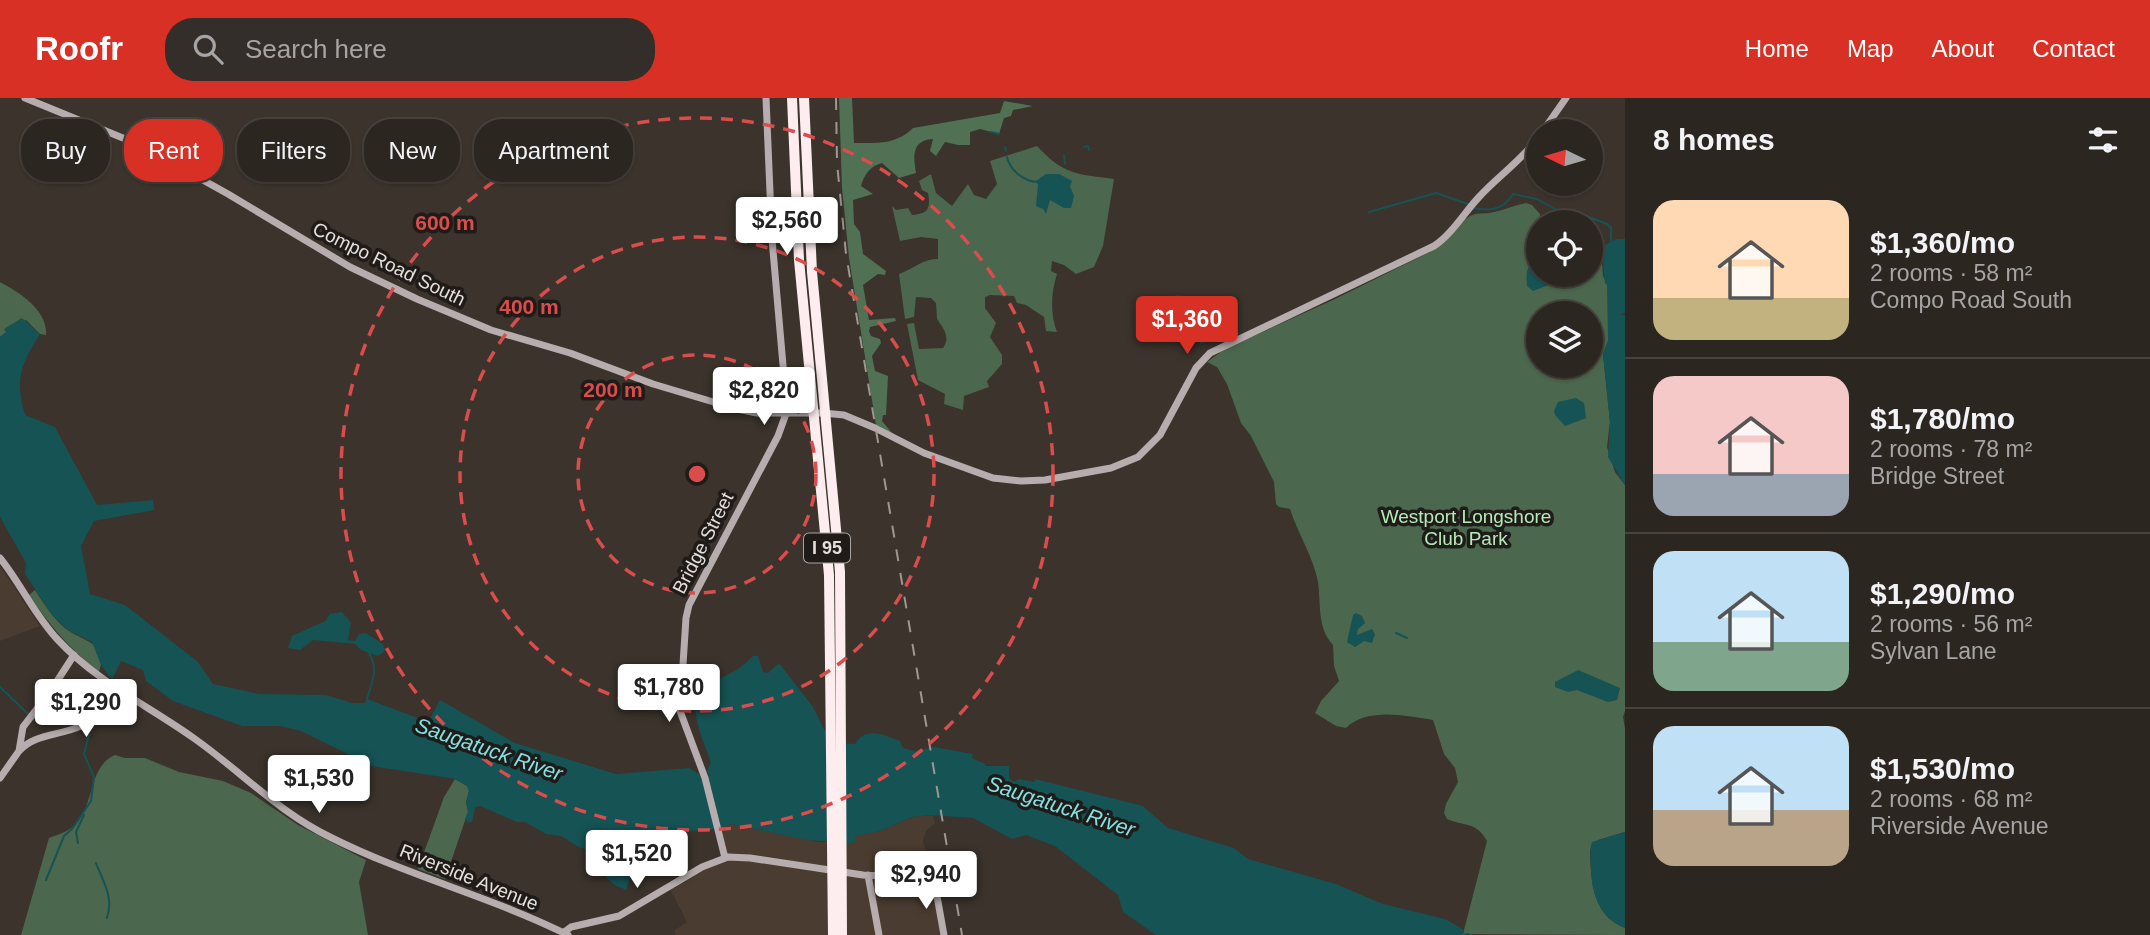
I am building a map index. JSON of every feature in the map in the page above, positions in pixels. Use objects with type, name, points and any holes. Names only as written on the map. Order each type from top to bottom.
[{"type":"highway","name":"I 95","points":[[792,98],[797,232],[837,677]]},
{"type":"highway","name":"I 95","points":[[804,98],[810,243],[840,565],[837,895],[832,935]]},
{"type":"highway","name":"I 95","points":[[837,895],[842,935]]},
{"type":"main road","name":"Compo Road South","points":[[25,98],[143,146],[350,267],[491,330],[574,355],[653,384],[745,411],[832,413],[849,416],[923,453],[1002,480],[1039,480],[1122,464],[1142,454],[1157,439],[1196,368],[1210,353],[1434,246],[1445,237],[1477,198],[1526,153]]},
{"type":"main road","points":[[766,98],[772,239],[786,413]]},
{"type":"main road","points":[[1551,119],[1566,98]]},
{"type":"main road","name":"Bridge Street","points":[[725,858],[705,778],[680,711],[687,612],[749,487],[781,431],[786,413]]},
{"type":"main road","name":"Riverside Avenue","points":[[0,558],[46,627],[74,655],[109,684],[198,741],[284,811],[331,838],[566,934],[571,927],[619,916],[702,867],[725,858],[750,858],[868,875],[932,878],[944,935]]},
{"type":"main road","points":[[19,751],[22,729],[74,655]]},
{"type":"main road","points":[[0,778],[19,751],[32,740],[74,729],[108,711],[127,695]]},
{"type":"main road","points":[[29,719],[23,736],[32,740]]},
{"type":"main road","points":[[868,875],[879,935]]},
{"type":"shaded area","points":[[0,566],[40,626],[0,641]]},
{"type":"shaded area","points":[[933,815],[935,823],[926,831],[923,841],[944,935],[675,935],[675,930],[687,922],[669,887],[725,858],[719,828],[721,826],[732,824],[819,842],[855,841],[854,836],[880,831],[912,817]]},
{"type":"green space","points":[[839,98],[852,98],[854,143],[885,142],[900,138],[913,128],[1000,113],[1004,101],[1033,106],[1013,110],[1011,116],[1004,118],[999,134],[980,129],[970,132],[970,145],[945,142],[936,156],[930,151],[933,139],[921,142],[914,161],[916,173],[899,178],[882,163],[874,166],[861,186],[873,194],[853,200],[854,224],[860,232],[863,254],[886,271],[885,275],[878,274],[863,285],[869,320],[895,318],[896,321],[870,327],[869,331],[871,336],[880,339],[881,343],[872,356],[875,371],[888,376],[886,415],[883,415],[882,421],[893,434],[876,425],[849,258],[842,188]]},
{"type":"green space","points":[[1037,146],[1063,168],[1090,176],[1114,179],[1103,246],[1094,267],[1076,274],[1064,265],[1052,261],[1051,271],[1057,274],[1052,303],[1057,332],[1046,331],[1044,317],[1026,305],[1017,303],[1014,296],[985,297],[985,308],[996,323],[990,337],[1002,355],[1002,364],[987,381],[989,387],[964,396],[963,410],[944,404],[945,394],[918,380],[907,324],[914,323],[919,349],[943,348],[946,336],[937,319],[936,303],[931,298],[916,297],[914,317],[905,319],[899,274],[923,262],[938,259],[938,239],[921,237],[900,241],[892,206],[896,210],[908,208],[912,215],[925,212],[929,203],[928,193],[922,190],[919,181],[931,174],[936,193],[952,206],[968,184],[974,195],[986,199],[997,184],[990,161]]},
{"type":"green space","name":"Westport Longshore Club Park","points":[[1526,203],[1536,210],[1526,210],[1526,287],[1603,287],[1603,276],[1607,284],[1608,341],[1603,354],[1610,422],[1607,447],[1615,472],[1625,485],[1625,832],[1598,840],[1590,851],[1593,885],[1600,906],[1606,915],[1625,928],[1625,935],[1463,934],[1487,841],[1479,830],[1447,819],[1444,813],[1458,782],[1455,768],[1444,754],[1433,720],[1376,715],[1355,721],[1346,728],[1336,726],[1315,713],[1321,701],[1339,681],[1334,666],[1333,645],[1322,623],[1316,572],[1290,509],[1276,504],[1274,482],[1251,436],[1241,423],[1227,384],[1217,367],[1207,362],[1225,349],[1430,252],[1471,216]]},
{"type":"green space","points":[[0,282],[31,303],[42,318],[46,335],[40,334],[26,320],[0,337]]},
{"type":"green space","points":[[35,590],[61,625],[97,648],[101,662],[99,672],[69,645],[44,616],[29,595]]},
{"type":"green space","points":[[115,755],[145,758],[179,772],[223,781],[251,793],[298,825],[366,860],[359,882],[368,935],[21,935],[49,838],[68,830],[78,821],[84,812],[99,769]]},
{"type":"green space","points":[[455,779],[467,786],[469,791],[466,802],[468,812],[445,879],[418,869],[444,797]]},
{"type":"water","points":[[1046,174],[1059,174],[1072,181],[1070,186],[1074,196],[1071,208],[1064,208],[1050,200],[1046,214],[1036,206],[1036,181]]},
{"type":"water","points":[[1616,239],[1625,239],[1625,313],[1620,315],[1625,315],[1625,485],[1608,457],[1610,422],[1603,354],[1608,341],[1607,285],[1603,246]]},
{"type":"water","points":[[1528,287],[1544,287],[1533,291]]},
{"type":"water","points":[[1176,295],[1209,310],[1216,338],[1201,344],[1166,323],[1170,299]]},
{"type":"water","name":"Saugatuck River","points":[[22,318],[40,334],[21,373],[20,392],[25,415],[55,427],[97,505],[153,500],[154,510],[94,521],[81,546],[90,594],[125,605],[198,662],[213,684],[259,694],[326,695],[352,703],[365,703],[367,699],[428,722],[440,700],[515,743],[616,774],[689,768],[702,779],[709,776],[707,770],[711,763],[697,721],[697,700],[702,691],[712,683],[738,669],[753,656],[758,656],[763,672],[768,673],[779,663],[813,707],[826,733],[837,743],[855,744],[864,735],[875,734],[900,741],[903,748],[915,751],[934,747],[973,754],[972,758],[985,766],[1009,766],[1009,778],[1014,782],[1019,779],[1034,782],[1035,779],[1143,806],[1168,828],[1234,848],[1248,859],[1336,884],[1383,904],[1445,919],[1464,930],[1463,934],[1473,935],[1156,935],[1123,912],[1118,895],[1055,846],[1026,835],[1012,839],[973,818],[930,815],[912,817],[880,831],[855,836],[855,841],[851,843],[807,840],[732,824],[710,830],[686,831],[674,844],[639,858],[626,890],[606,877],[608,857],[579,847],[561,836],[546,834],[525,822],[517,822],[480,806],[475,807],[472,822],[468,822],[465,819],[469,791],[467,786],[455,779],[372,766],[301,731],[280,726],[242,726],[173,701],[146,681],[143,670],[121,661],[112,680],[101,665],[92,642],[68,630],[52,615],[25,574],[26,563],[0,517],[0,337],[6,332],[4,329]]},
{"type":"water","points":[[1576,398],[1584,403],[1586,418],[1565,426],[1554,411],[1558,402]]},
{"type":"water","points":[[342,612],[351,623],[348,640],[355,641],[359,634],[366,633],[383,644],[385,651],[378,656],[361,650],[355,644],[313,640],[300,650],[288,648],[292,636],[325,621],[330,614]]},
{"type":"water","points":[[1356,613],[1362,616],[1365,623],[1358,629],[1357,635],[1372,629],[1375,634],[1372,643],[1364,641],[1355,647],[1347,642],[1353,615]]},
{"type":"water","points":[[1578,670],[1620,688],[1617,700],[1608,702],[1577,690],[1568,692],[1555,687],[1555,682]]},
{"type":"water","points":[[1625,832],[1625,928],[1609,918],[1599,904],[1592,879],[1590,852],[1592,842]]},
{"type":"waterway","points":[[991,132],[999,134]]},
{"type":"waterway","points":[[1084,147],[1088,146],[1089,150]]},
{"type":"waterway","points":[[1005,147],[1006,151]]},
{"type":"waterway","points":[[1064,155],[1065,164]]},
{"type":"waterway","points":[[1007,157],[1018,174],[1037,182]]},
{"type":"waterway","points":[[1369,212],[1436,193],[1468,204]]},
{"type":"waterway","points":[[1475,208],[1497,208],[1506,203],[1513,194],[1537,199],[1569,217],[1584,215],[1607,224],[1611,228],[1611,241]]},
{"type":"waterway","points":[[1396,633],[1407,638]]},
{"type":"waterway","points":[[367,699],[374,670],[369,653]]},
{"type":"waterway","points":[[34,718],[45,721],[65,719],[82,709],[109,685]]},
{"type":"waterway","points":[[0,687],[29,715]]},
{"type":"waterway","points":[[46,880],[64,836],[91,801],[94,777],[84,754],[89,734]]},
{"type":"waterway","points":[[78,843],[76,832],[84,815]]},
{"type":"waterway","points":[[96,863],[108,896],[107,918]]},
{"type":"railway","points":[[836,98],[837,163],[846,254],[962,935]]}]
